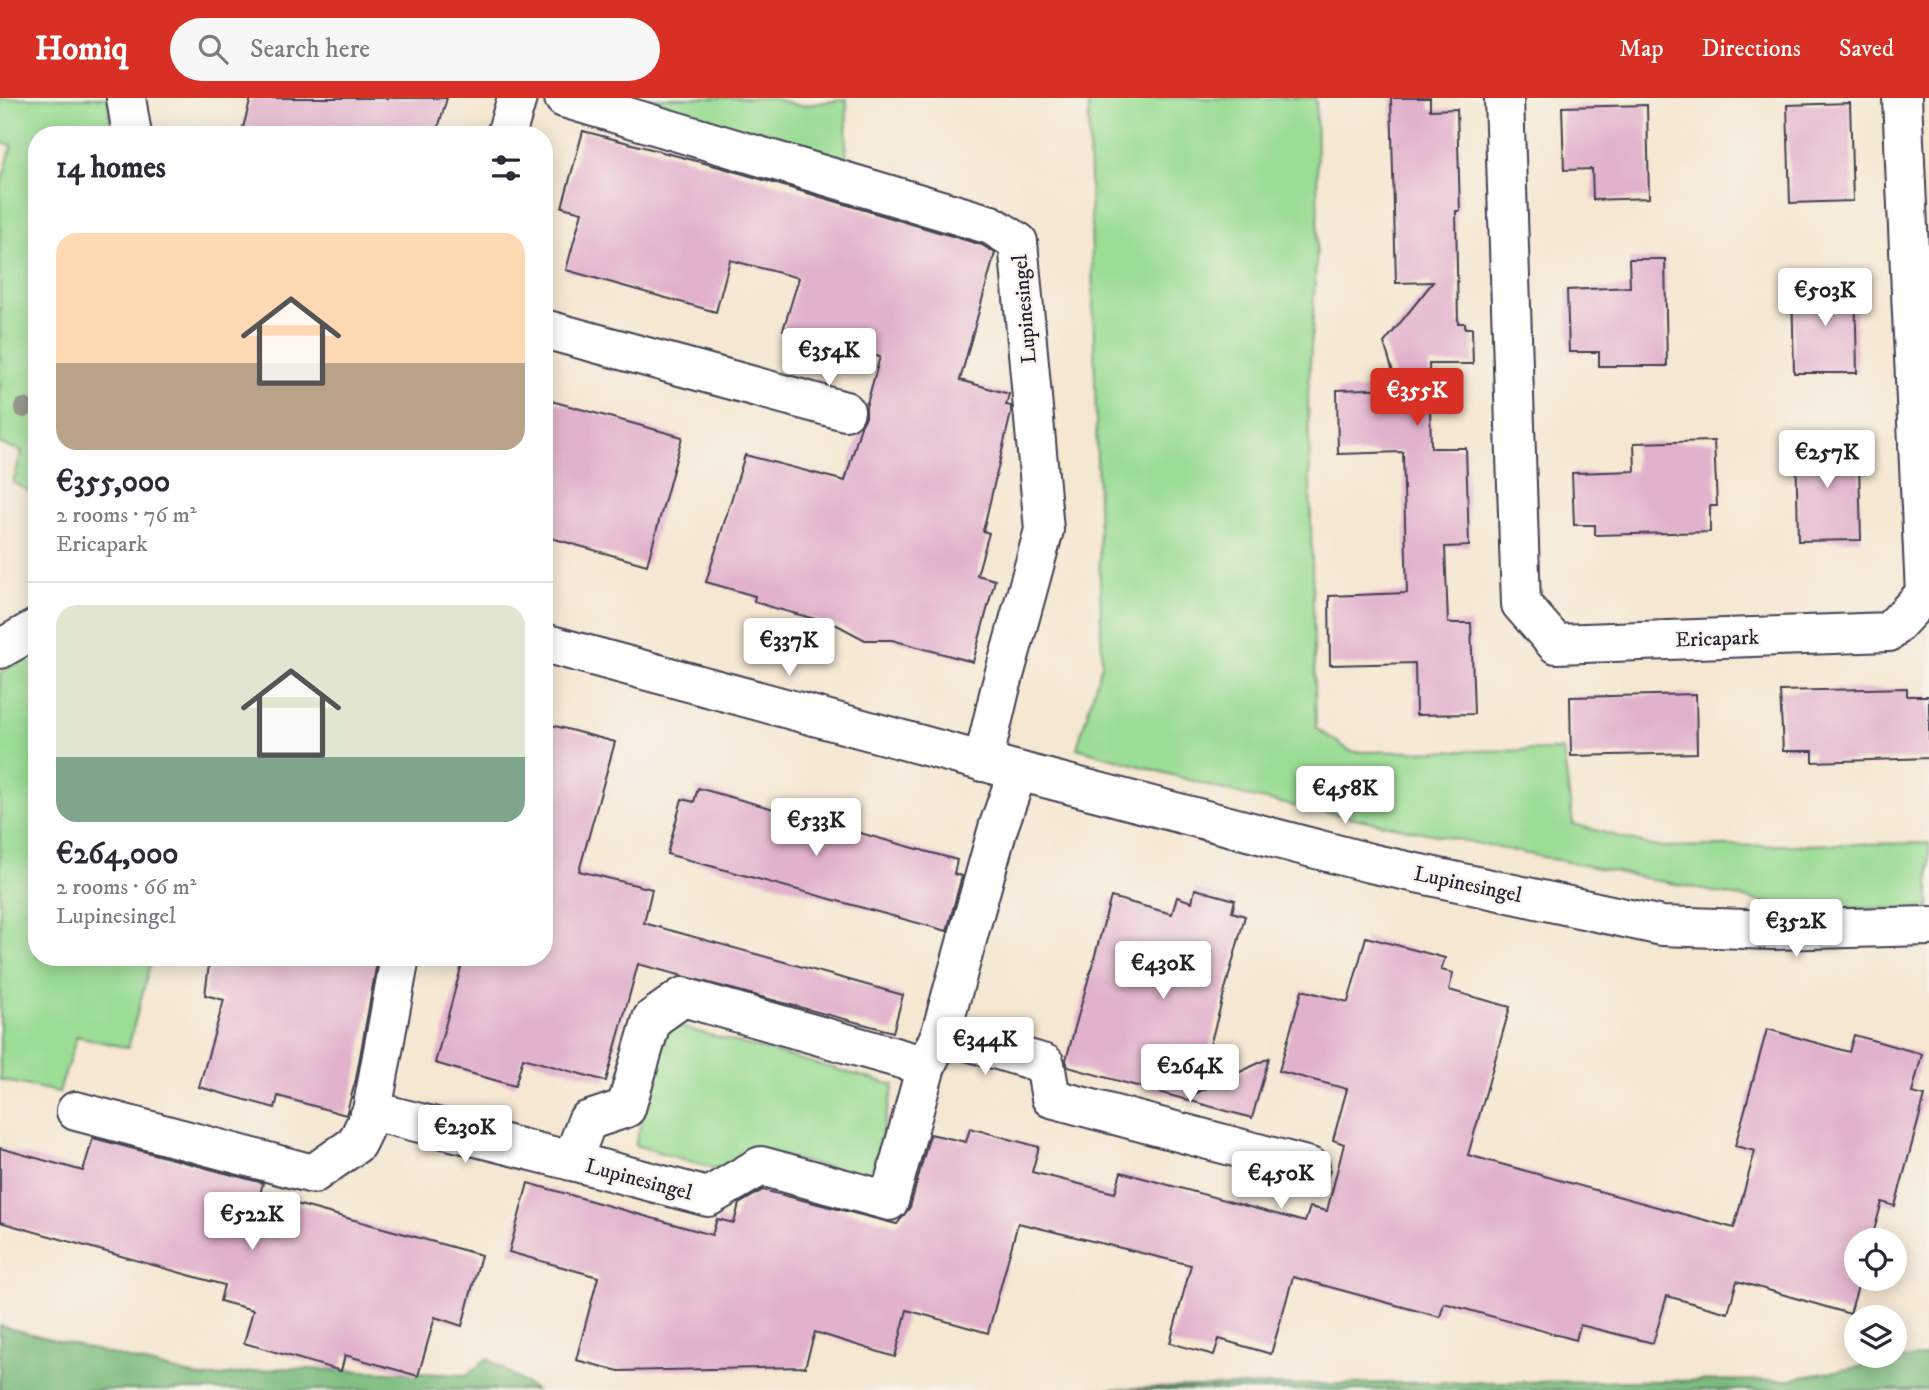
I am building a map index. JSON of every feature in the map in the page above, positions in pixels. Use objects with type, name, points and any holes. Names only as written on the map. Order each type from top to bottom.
[{"type":"street","points":[[126,98],[131,126]]},
{"type":"street","points":[[509,126],[517,98]]},
{"type":"street","name":"Lupinesingel","points":[[372,1111],[708,1197],[761,1166],[889,1201],[998,828],[1000,691],[1044,530],[1017,242],[991,225],[564,98]]},
{"type":"street","name":"Ericapark","points":[[1504,98],[1521,604],[1556,644],[1889,632],[1925,594],[1902,98]]},
{"type":"street","points":[[553,331],[845,411]]},
{"type":"street","points":[[0,649],[28,633]]},
{"type":"street","name":"Lupinesingel","points":[[553,645],[1370,863],[1662,926],[1772,930],[1929,926]]},
{"type":"street","points":[[76,1111],[313,1174],[356,1143],[372,1111],[398,966]]},
{"type":"street","name":"Lupinesingel","points":[[572,1161],[587,1121],[626,1108],[652,1019],[683,998],[933,1050],[1045,1064],[1051,1098],[1310,1167]]},
{"type":"green space","points":[[0,98],[108,98],[111,126],[28,126],[28,490],[13,483],[22,451],[0,444],[0,188],[12,145],[0,142]]},
{"type":"green space","points":[[587,98],[771,98],[800,106],[847,99],[846,170]]},
{"type":"green space","points":[[1088,98],[1316,98],[1318,230],[1308,398],[1316,728],[1352,752],[1563,750],[1573,824],[1656,847],[1929,843],[1929,908],[1797,909],[1246,796],[1077,748],[1102,663]]},
{"type":"green space","points":[[28,656],[28,966],[150,966],[128,1048],[77,1036],[59,1092],[0,1080],[0,673]]},
{"type":"green space","points":[[669,1024],[894,1085],[870,1179],[765,1151],[716,1169],[635,1145]]},
{"type":"green space","points":[[0,1326],[204,1378],[283,1368],[468,1375],[487,1358],[535,1390],[0,1390]]},
{"type":"green space","points":[[1929,1355],[1929,1390],[1062,1390],[1388,1383],[1784,1380],[1854,1368],[1907,1368],[1907,1359]]},
{"type":"building","points":[[251,98],[447,98],[439,126],[243,126]]},
{"type":"building","points":[[1391,98],[1430,98],[1430,110],[1457,109],[1460,211],[1456,211],[1458,323],[1465,323],[1465,328],[1472,328],[1473,364],[1429,364],[1431,448],[1466,448],[1469,546],[1445,547],[1448,623],[1471,623],[1474,714],[1416,715],[1415,663],[1330,665],[1329,596],[1407,593],[1403,452],[1338,454],[1337,390],[1398,388],[1384,343],[1433,282],[1396,283]]},
{"type":"building","points":[[1850,103],[1853,201],[1790,203],[1787,105]]},
{"type":"building","points":[[1647,105],[1649,198],[1593,200],[1592,169],[1564,170],[1562,107]]},
{"type":"building","points":[[583,131],[723,168],[982,245],[995,253],[960,380],[1009,394],[1006,405],[1011,406],[983,531],[989,533],[977,575],[995,580],[973,662],[892,640],[865,640],[837,625],[767,606],[754,601],[755,596],[706,582],[745,455],[845,481],[866,417],[866,407],[880,357],[783,330],[799,278],[730,260],[716,312],[566,270],[582,212],[562,207]]},
{"type":"building","points":[[1629,259],[1665,259],[1667,366],[1599,366],[1599,352],[1569,352],[1567,290],[1630,287]]},
{"type":"building","points":[[1855,282],[1857,373],[1794,373],[1792,284]]},
{"type":"building","points":[[553,401],[682,437],[647,565],[553,539]]},
{"type":"building","points":[[1850,437],[1851,465],[1859,465],[1861,540],[1798,541],[1796,438]]},
{"type":"building","points":[[1714,441],[1717,506],[1710,506],[1710,532],[1595,535],[1595,525],[1574,525],[1572,473],[1635,471],[1634,443]]},
{"type":"building","points":[[1907,688],[1907,696],[1929,696],[1929,758],[1813,762],[1813,751],[1783,751],[1780,691]]},
{"type":"building","points":[[1696,694],[1697,753],[1571,756],[1570,697]]},
{"type":"building","points":[[553,725],[615,742],[579,871],[652,889],[644,923],[903,995],[893,1032],[638,964],[606,1081],[523,1058],[515,1086],[435,1063],[462,966],[553,966]]},
{"type":"building","points":[[698,788],[957,860],[954,874],[962,876],[947,931],[667,854],[682,799],[694,802]]},
{"type":"building","points":[[1195,889],[1235,900],[1232,912],[1245,916],[1197,1093],[1269,1058],[1252,1118],[1068,1067],[1066,1060],[1111,897],[1172,914],[1177,897],[1192,902]]},
{"type":"building","points":[[1366,937],[1445,958],[1441,970],[1453,973],[1449,990],[1510,1007],[1468,1155],[1734,1228],[1755,1151],[1735,1146],[1767,1029],[1849,1052],[1854,1035],[1922,1054],[1912,1093],[1925,1096],[1895,1206],[1882,1202],[1875,1228],[1844,1228],[1844,1291],[1857,1291],[1853,1305],[1844,1305],[1844,1312],[1737,1281],[1728,1313],[1667,1296],[1653,1343],[1580,1325],[1576,1340],[1444,1303],[1440,1317],[1293,1277],[1271,1354],[1219,1339],[1214,1355],[1170,1343],[1191,1265],[1018,1223],[988,1333],[907,1310],[895,1357],[815,1332],[805,1367],[619,1371],[576,1360],[598,1277],[509,1252],[528,1183],[712,1235],[717,1219],[734,1223],[739,1204],[763,1190],[897,1224],[910,1207],[930,1134],[966,1142],[970,1128],[1039,1147],[1032,1172],[1115,1193],[1121,1172],[1305,1222],[1310,1207],[1327,1211],[1344,1144],[1333,1140],[1347,1089],[1279,1071],[1302,990],[1348,1002]]},
{"type":"building","points":[[209,966],[376,966],[356,1079],[346,1115],[278,1096],[275,1108],[199,1087],[224,1000],[205,995]]},
{"type":"building","points":[[93,1138],[263,1183],[260,1194],[481,1255],[462,1326],[435,1317],[418,1376],[345,1355],[341,1371],[244,1343],[253,1310],[220,1301],[224,1285],[0,1222],[0,1148],[83,1171]]}]
